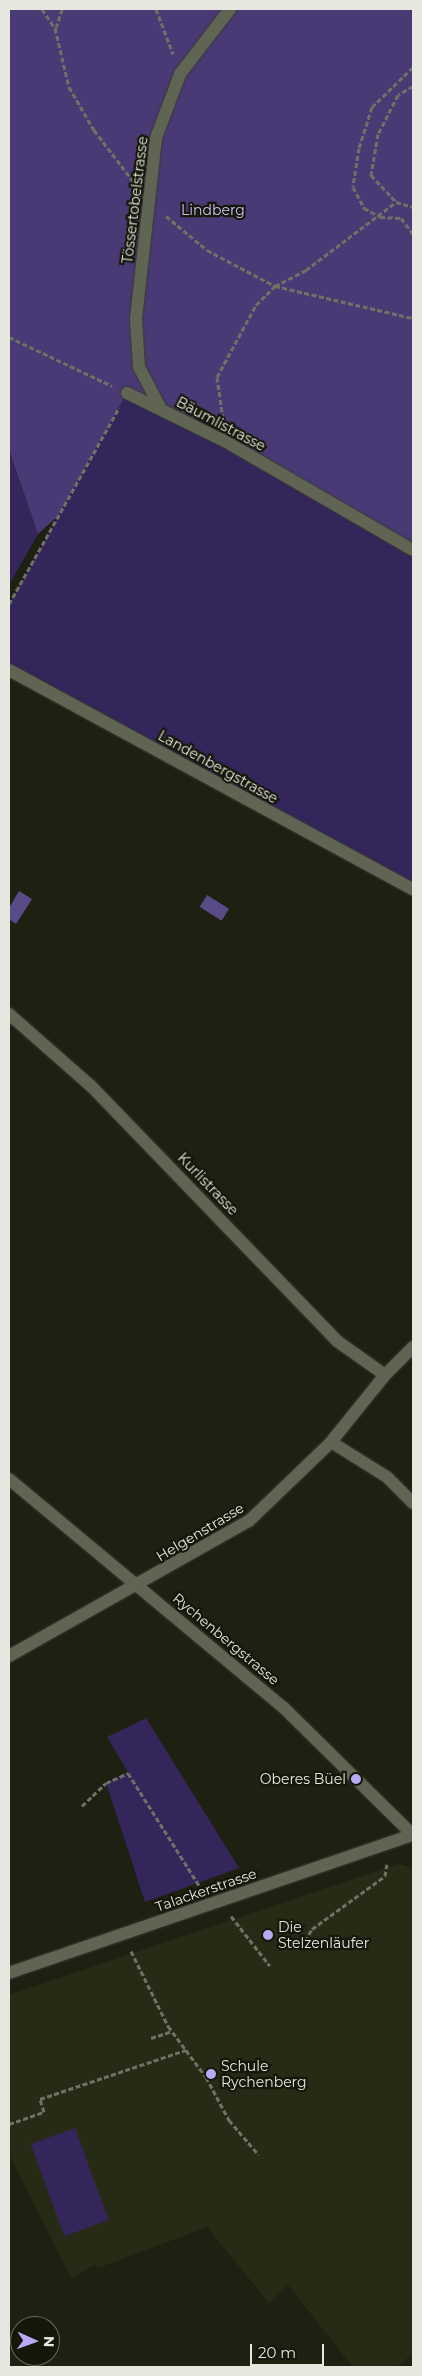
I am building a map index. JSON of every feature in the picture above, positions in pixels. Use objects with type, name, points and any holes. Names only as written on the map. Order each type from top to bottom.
[{"type":"street","name":"Tössertobelstrasse","points":[[161,409],[139,367],[136,319],[156,138],[180,74],[230,9]]},
{"type":"street","name":"Bäumlistrasse","points":[[127,393],[230,444],[413,550]]},
{"type":"street","name":"Landenbergstrasse","points":[[9,670],[413,889]]},
{"type":"street","name":"Kurlistrasse","points":[[9,1014],[91,1086],[336,1341],[384,1375]]},
{"type":"street","name":"Helgenstrasse","points":[[9,1656],[140,1585],[249,1521],[331,1442],[384,1375],[413,1347]]},
{"type":"street","points":[[331,1442],[387,1478],[413,1503]]},
{"type":"street","name":"Rychenbergstrasse","points":[[9,1479],[140,1585],[284,1708],[413,1835]]},
{"type":"street","name":"Talackerstrasse","points":[[9,1973],[413,1835]]},
{"type":"path","points":[[42,9],[55,28],[69,87],[94,130],[148,201],[207,250],[275,286],[413,318]]},
{"type":"path","points":[[55,28],[62,9]]},
{"type":"path","points":[[156,9],[180,74]]},
{"type":"path","points":[[413,68],[372,107],[358,148],[353,187],[364,208],[380,217],[401,218],[413,234]]},
{"type":"path","points":[[413,86],[398,95],[378,134],[371,175],[396,202],[413,207]]},
{"type":"path","points":[[230,444],[221,415],[217,377],[256,305],[275,286],[306,270],[380,217],[396,202]]},
{"type":"path","points":[[9,337],[127,393],[9,604]]},
{"type":"path","points":[[82,1806],[106,1783],[128,1772],[200,1887]]},
{"type":"path","points":[[304,1941],[312,1929],[385,1876],[386,1861]]},
{"type":"path","points":[[229,1914],[270,1966]]},
{"type":"path","points":[[130,1948],[172,2031],[206,2077],[229,2120],[258,2154]]},
{"type":"path","points":[[151,2038],[172,2031]]},
{"type":"path","points":[[9,2124],[44,2112],[40,2099],[186,2050]]},
{"type":"shaded area","points":[[127,393],[413,550],[413,889],[9,670],[9,604]]},
{"type":"shaded area","points":[[9,450],[38,534],[9,585]]},
{"type":"shaded area","points":[[19,891],[32,899],[16,924],[9,919],[9,908]]},
{"type":"shaded area","points":[[207,895],[229,909],[222,921],[200,907]]},
{"type":"shaded area","points":[[146,1718],[239,1868],[145,1902],[106,1783],[128,1772],[107,1737]]},
{"type":"shaded area","name":"Schule Rychenberg","points":[[398,1864],[413,1868],[413,2354],[396,2367],[353,2367],[288,2285],[269,2303],[207,2227],[98,2268],[95,2264],[72,2279],[9,2154],[9,1995]]},
{"type":"shaded area","points":[[75,2128],[109,2220],[64,2236],[31,2144]]},
{"type":"green space","name":"Lindberg","points":[[9,9],[413,9],[413,550],[127,393],[58,516],[38,534],[9,450]]},
{"type":"place","name":"Oberes Büel","points":[[356,1779]]},
{"type":"place","name":"Die Stelzenläufer","points":[[268,1935]]},
{"type":"place","name":"Schule Rychenberg","points":[[211,2074]]}]
